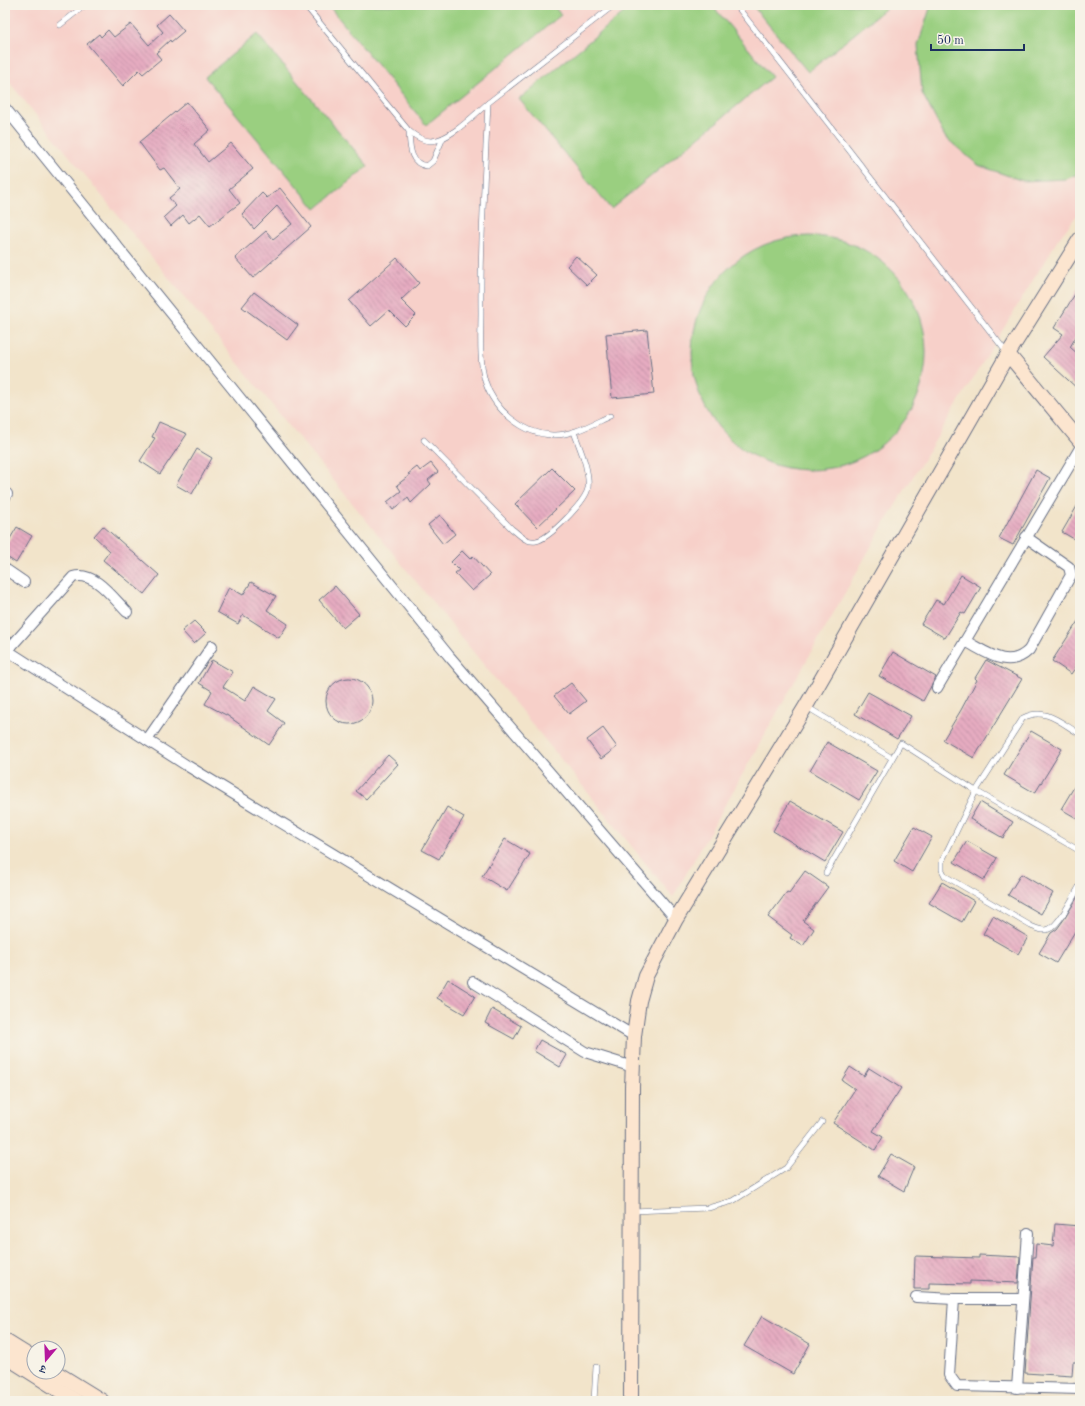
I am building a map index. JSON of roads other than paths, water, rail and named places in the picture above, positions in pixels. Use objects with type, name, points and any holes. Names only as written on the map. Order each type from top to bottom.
[{"type":"street","points":[[5,108],[449,656],[676,919]]},
{"type":"street","points":[[631,1401],[631,1211],[634,1036],[639,1001],[646,976],[676,919],[806,706],[1008,354],[1080,239]]},
{"type":"street","points":[[1008,354],[1080,441]]},
{"type":"street","points":[[937,688],[1080,448]]},
{"type":"street","points":[[965,641],[1000,659],[1013,660],[1022,658],[1029,650],[1071,575],[1069,567],[1026,537]]},
{"type":"street","points":[[5,569],[24,582]]},
{"type":"street","points":[[126,612],[93,579],[82,575],[73,576],[6,650],[147,740],[634,1036]]},
{"type":"street","points":[[147,740],[212,646]]},
{"type":"street","points":[[472,982],[585,1052],[633,1067]]},
{"type":"street","points":[[1016,1388],[1028,1233]]},
{"type":"street","points":[[916,1297],[954,1299],[1023,1299]]},
{"type":"street","points":[[954,1299],[948,1375],[957,1386],[1080,1389]]},
{"type":"street","points":[[5,1341],[26,1354]]},
{"type":"street","points":[[5,1356],[76,1401]]},
{"type":"street","points":[[66,1379],[102,1401]]},
{"type":"lane","points":[[60,25],[85,5]]},
{"type":"lane","points":[[305,5],[409,131],[416,137],[431,141],[442,138],[614,5]]},
{"type":"lane","points":[[736,5],[1008,354]]},
{"type":"lane","points":[[488,103],[480,284],[481,350],[485,382],[497,404],[510,418],[525,428],[553,435],[574,432],[610,416]]},
{"type":"lane","points":[[409,131],[414,160],[420,166],[427,166],[433,162],[442,138]]},
{"type":"lane","points":[[424,440],[512,529],[526,540],[536,541],[544,538],[577,508],[586,494],[588,480],[574,432]]},
{"type":"lane","points":[[806,706],[892,758]]},
{"type":"lane","points":[[1080,734],[1049,715],[1038,712],[1031,713],[1023,718],[976,791],[944,854],[942,866],[945,876],[1031,926],[1042,930],[1049,929],[1057,923],[1080,885]]},
{"type":"lane","points":[[826,873],[901,743],[976,791],[1080,851]]},
{"type":"lane","points":[[631,1211],[708,1208],[733,1202],[786,1168],[822,1122]]},
{"type":"lane","points":[[594,1401],[596,1367]]}]
